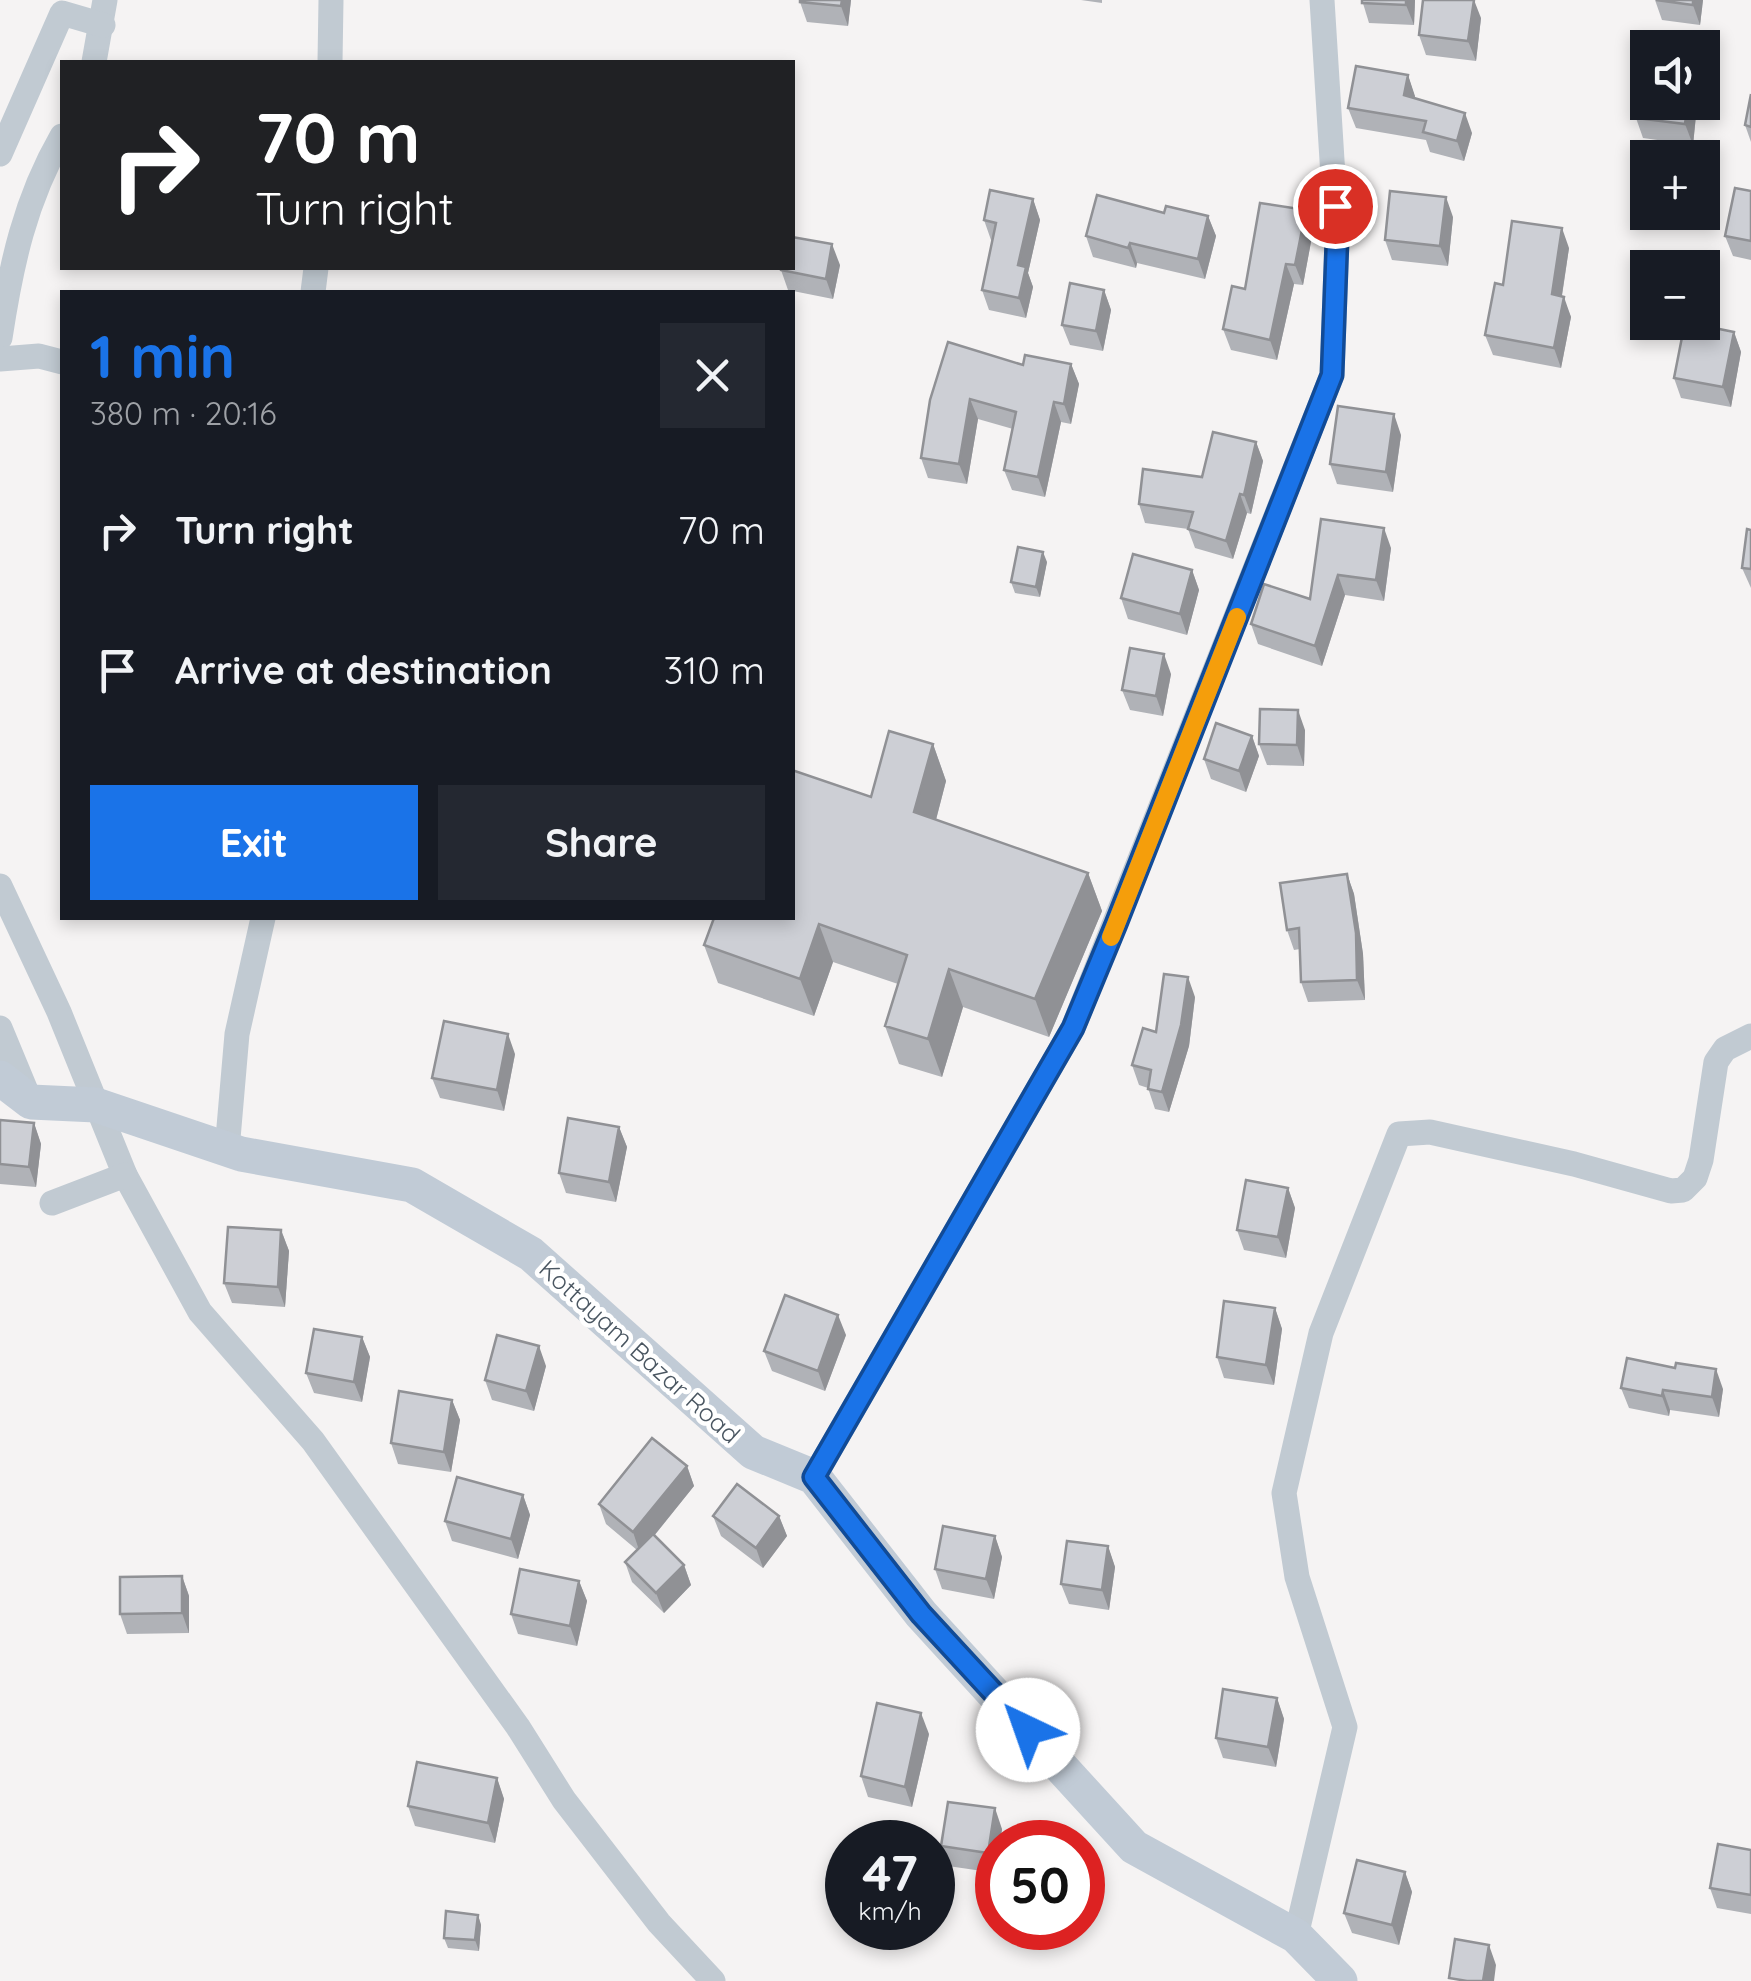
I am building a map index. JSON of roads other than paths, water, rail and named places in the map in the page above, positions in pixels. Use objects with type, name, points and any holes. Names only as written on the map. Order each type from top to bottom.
[{"type":"main road","points":[[0,1078],[32,1102]]},
{"type":"main road","name":"Kottayam Bazar Road","points":[[32,1102],[91,1105],[227,1150],[412,1185],[531,1254],[753,1452],[814,1477],[921,1614],[1134,1847],[1296,1936],[1340,1981]]},
{"type":"street","points":[[330,0],[330,60]]},
{"type":"street","points":[[814,1477],[1073,1028],[1332,375],[1337,240],[1322,0]]},
{"type":"street","points":[[0,154],[62,13],[104,12],[94,60]]},
{"type":"street","points":[[0,338],[19,235],[38,180],[60,140]]},
{"type":"street","points":[[0,359],[40,356],[60,361]]},
{"type":"street","points":[[0,886],[59,1012],[91,1105],[200,1312],[313,1441],[518,1727],[564,1800],[659,1923],[713,1981]]},
{"type":"street","points":[[227,1150],[238,1034],[263,920]]},
{"type":"street","points":[[0,1028],[32,1102]]},
{"type":"street","points":[[1296,1936],[1345,1728],[1298,1577],[1284,1494],[1321,1332],[1399,1134],[1430,1132],[1683,1190],[1694,1178],[1701,1160],[1716,1062],[1725,1049],[1751,1036]]},
{"type":"street","points":[[52,1202],[125,1175]]}]
